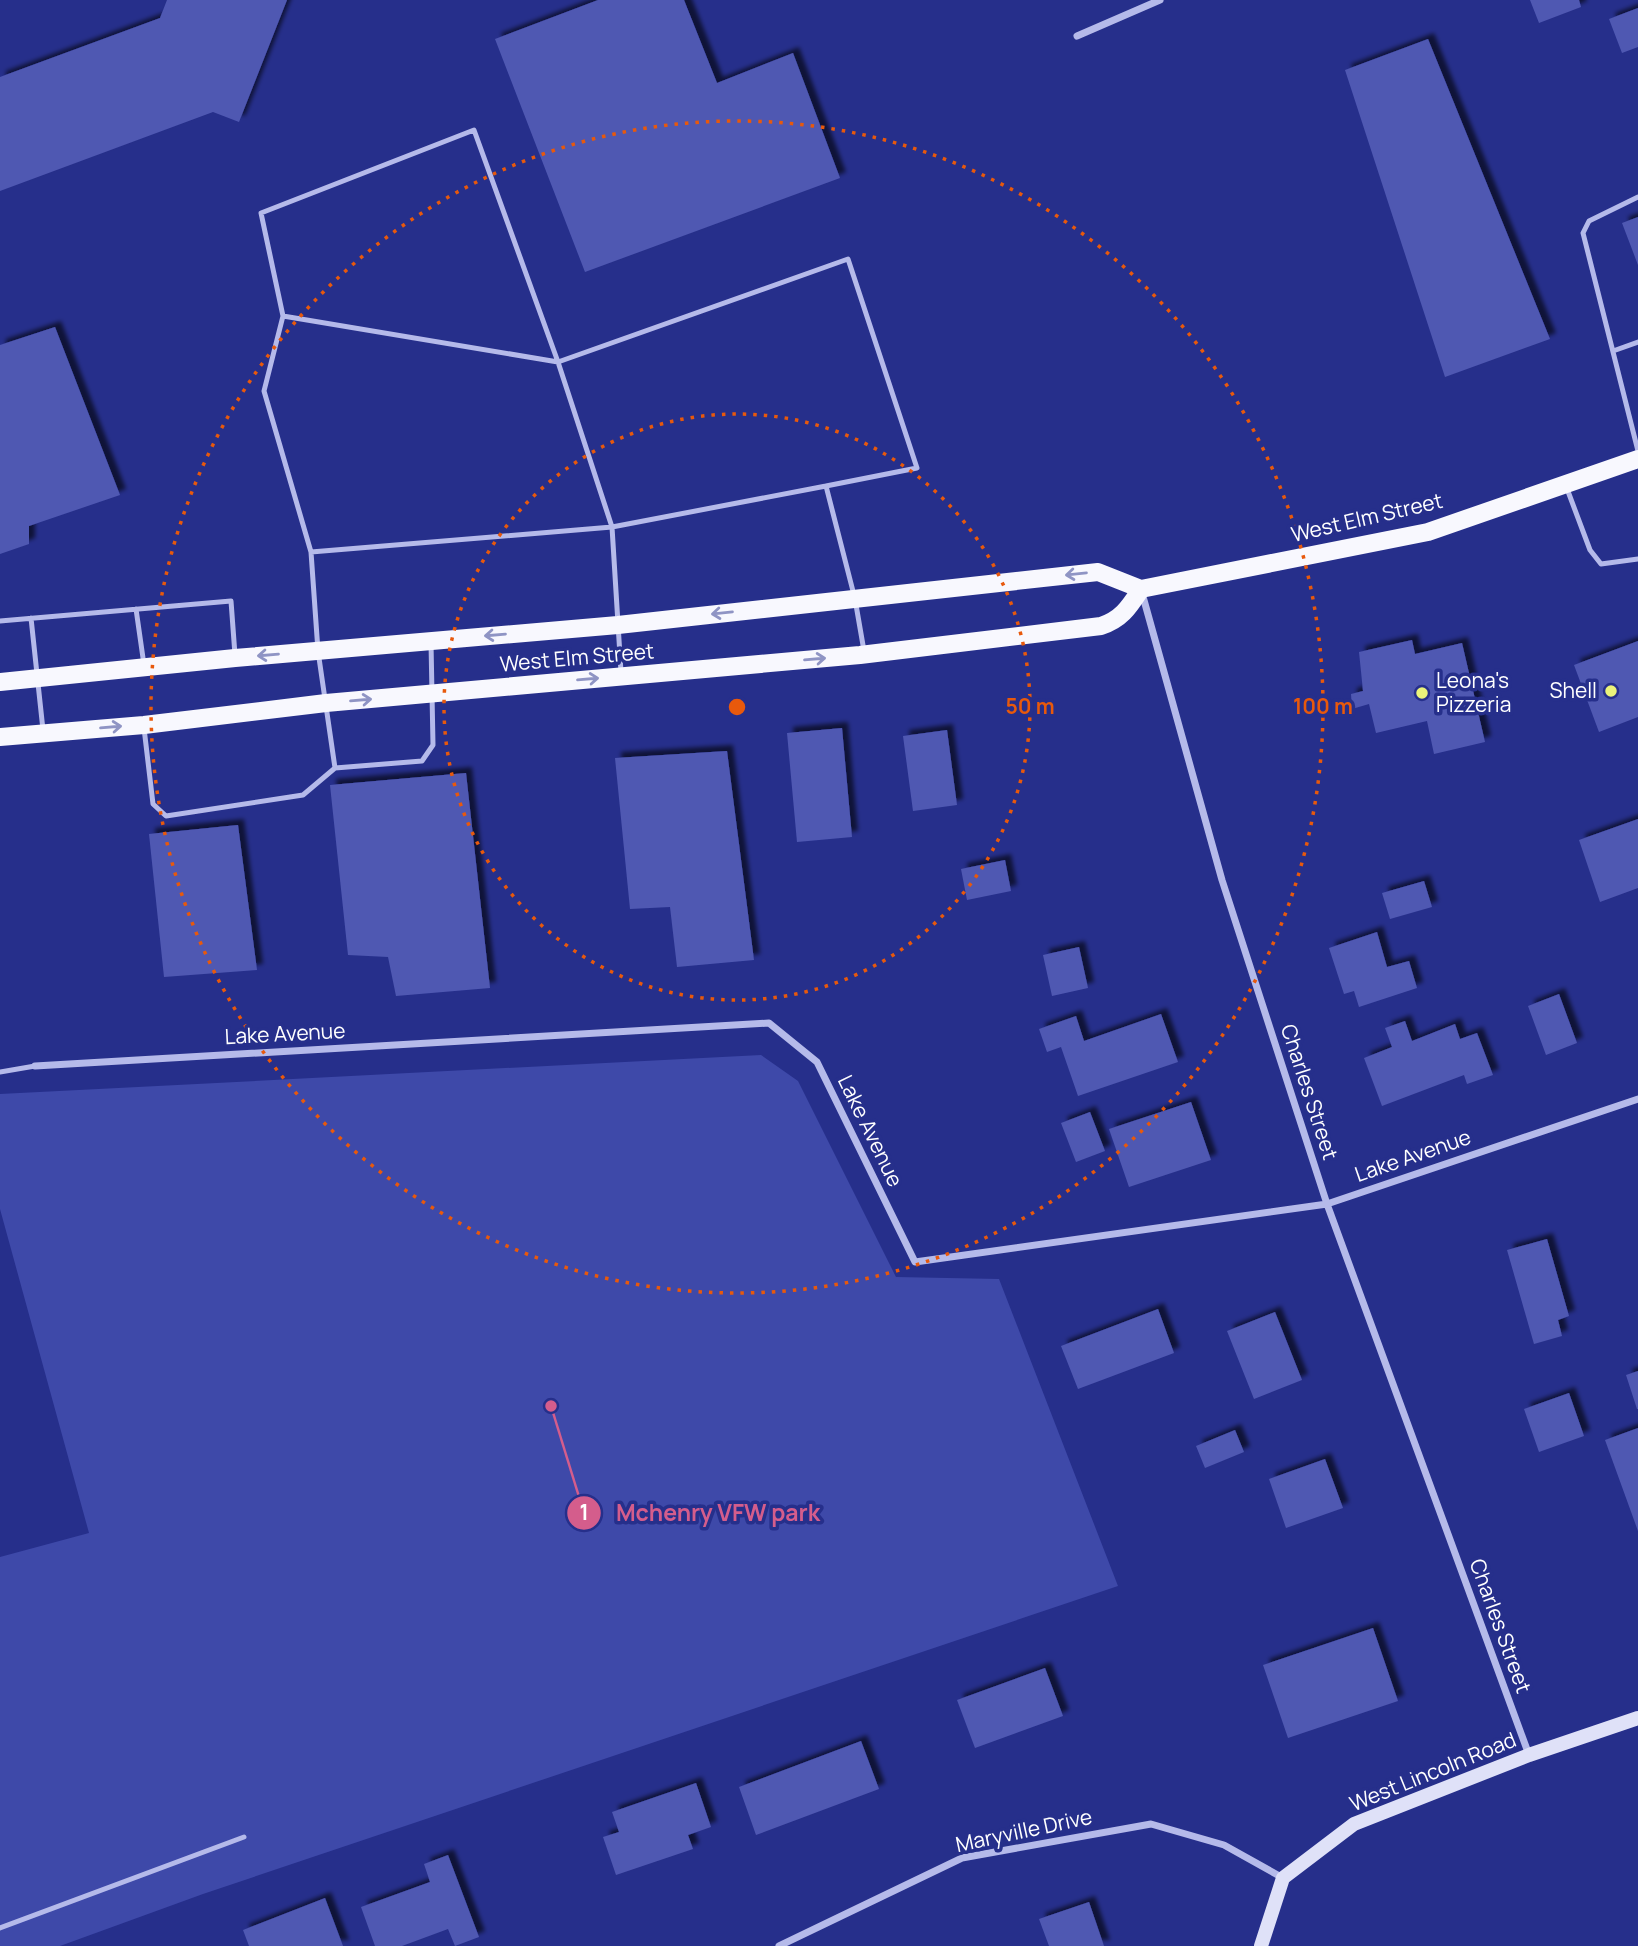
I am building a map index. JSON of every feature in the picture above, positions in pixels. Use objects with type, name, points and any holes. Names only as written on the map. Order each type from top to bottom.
[{"type":"main road","name":"West Elm Street","points":[[0,682],[235,658],[618,625],[1098,572],[1141,589],[1428,531],[1638,459]]},
{"type":"main road","name":"West Elm Street","points":[[0,737],[144,724],[326,702],[864,654],[1101,626],[1116,621],[1141,589]]},
{"type":"street","points":[[1077,36],[1160,0]]},
{"type":"street","name":"Charles Street","points":[[1141,589],[1222,880],[1326,1204],[1529,1755]]},
{"type":"street","name":"Lake Avenue","points":[[35,1066],[769,1023],[817,1062],[915,1262],[1326,1204],[1638,1099]]},
{"type":"street","name":"West Lincoln Road","points":[[1283,1878],[1354,1824],[1529,1755],[1638,1718]]},
{"type":"street","name":"Maryville Drive","points":[[779,1946],[962,1858],[1151,1824],[1224,1845],[1283,1878]]},
{"type":"street","points":[[1261,1946],[1283,1878]]},
{"type":"lane","points":[[335,768],[318,651],[312,552],[264,391],[283,316],[261,213],[474,130],[558,362],[612,527],[621,676]]},
{"type":"lane","points":[[1638,197],[1590,221],[1583,233],[1638,451]]},
{"type":"lane","points":[[283,316],[558,362],[848,259],[917,468],[612,527],[312,552]]},
{"type":"lane","points":[[1613,351],[1638,342]]},
{"type":"lane","points":[[1566,484],[1590,550],[1601,564],[1638,559]]},
{"type":"lane","points":[[826,486],[855,599],[864,654]]},
{"type":"lane","points":[[0,621],[230,601],[235,658]]},
{"type":"lane","points":[[136,609],[144,667]]},
{"type":"lane","points":[[31,618],[43,733]]},
{"type":"lane","points":[[144,724],[153,804],[166,816],[303,795],[335,768],[422,761],[433,745],[431,641]]},
{"type":"lane","points":[[0,1072],[35,1066]]},
{"type":"lane","points":[[0,1928],[244,1837]]},
{"type":"shaded area","points":[[761,1055],[798,1081],[896,1277],[999,1279],[1118,1586],[203,1894],[60,1946],[0,1946],[0,1557],[89,1533],[0,1209],[0,1094]]},
{"type":"building","points":[[167,0],[287,0],[239,122],[213,112],[0,191],[0,77],[160,18]]},
{"type":"building","points":[[598,0],[684,0],[717,83],[793,53],[840,178],[585,272],[495,39]]},
{"type":"building","points":[[1530,0],[1579,0],[1581,7],[1539,23]]},
{"type":"building","points":[[1638,8],[1638,47],[1622,53],[1609,19]]},
{"type":"building","points":[[1428,39],[1550,339],[1445,377],[1345,70]]},
{"type":"building","points":[[1638,217],[1638,265],[1622,223]]},
{"type":"building","points":[[55,327],[120,495],[29,526],[29,544],[0,554],[0,345]]},
{"type":"building","points":[[1412,640],[1415,654],[1462,643],[1485,742],[1434,754],[1427,721],[1376,733],[1369,704],[1352,709],[1351,694],[1363,691],[1359,652]]},
{"type":"building","name":"Shell","points":[[1638,641],[1638,717],[1599,732],[1574,665]]},
{"type":"building","points":[[842,728],[852,837],[797,842],[787,733]]},
{"type":"building","points":[[947,730],[957,805],[913,811],[903,736]]},
{"type":"building","points":[[727,751],[754,960],[677,967],[670,907],[630,909],[615,758]]},
{"type":"building","points":[[466,773],[490,988],[396,996],[388,957],[348,955],[330,785]]},
{"type":"building","points":[[1638,819],[1638,888],[1600,902],[1579,840]]},
{"type":"building","points":[[238,825],[257,970],[164,977],[149,834]]},
{"type":"building","points":[[1005,860],[1011,891],[967,900],[961,869]]},
{"type":"building","points":[[1424,881],[1432,907],[1390,919],[1382,893]]},
{"type":"building","points":[[1377,932],[1387,967],[1409,961],[1417,988],[1359,1007],[1354,991],[1344,994],[1329,948]]},
{"type":"building","points":[[1079,947],[1088,988],[1052,996],[1043,955]]},
{"type":"building","points":[[1559,994],[1577,1043],[1546,1055],[1528,1006]]},
{"type":"building","points":[[1161,1014],[1178,1062],[1078,1096],[1061,1047],[1047,1052],[1039,1029],[1076,1016],[1084,1041]]},
{"type":"building","points":[[1405,1021],[1412,1041],[1455,1024],[1460,1039],[1477,1033],[1493,1075],[1467,1084],[1464,1075],[1382,1106],[1364,1058],[1392,1047],[1385,1028]]},
{"type":"building","points":[[1191,1102],[1211,1160],[1129,1187],[1109,1129]]},
{"type":"building","points":[[1090,1112],[1105,1151],[1076,1162],[1061,1123]]},
{"type":"building","points":[[1547,1239],[1569,1316],[1558,1320],[1562,1336],[1534,1344],[1507,1250]]},
{"type":"building","points":[[1158,1309],[1174,1353],[1078,1389],[1061,1346]]},
{"type":"building","points":[[1275,1312],[1302,1380],[1254,1399],[1227,1331]]},
{"type":"building","points":[[1638,1371],[1638,1409],[1637,1409],[1626,1375]]},
{"type":"building","points":[[1569,1393],[1584,1436],[1539,1452],[1524,1409]]},
{"type":"building","points":[[1638,1428],[1638,1531],[1605,1440]]},
{"type":"building","points":[[1235,1430],[1244,1452],[1205,1468],[1196,1446]]},
{"type":"building","points":[[1325,1459],[1343,1508],[1286,1528],[1269,1479]]},
{"type":"building","points":[[1373,1628],[1398,1701],[1288,1738],[1263,1665]]},
{"type":"building","points":[[1045,1668],[1063,1716],[975,1748],[957,1700]]},
{"type":"building","points":[[861,1741],[879,1789],[756,1835],[739,1787]]},
{"type":"building","points":[[696,1783],[711,1827],[688,1835],[693,1849],[616,1875],[603,1837],[619,1832],[612,1812]]},
{"type":"building","points":[[448,1855],[479,1937],[455,1946],[448,1929],[402,1946],[375,1946],[361,1907],[430,1882],[424,1864]]},
{"type":"building","points":[[325,1898],[343,1946],[249,1946],[243,1930]]},
{"type":"building","points":[[1089,1902],[1104,1946],[1049,1946],[1039,1919]]},
{"type":"place","name":"Shell","points":[[1611,691]]},
{"type":"place","name":"Leona's Pizzeria","points":[[1422,693]]},
{"type":"place","name":"Mchenry VFW park","points":[[551,1406]]}]
